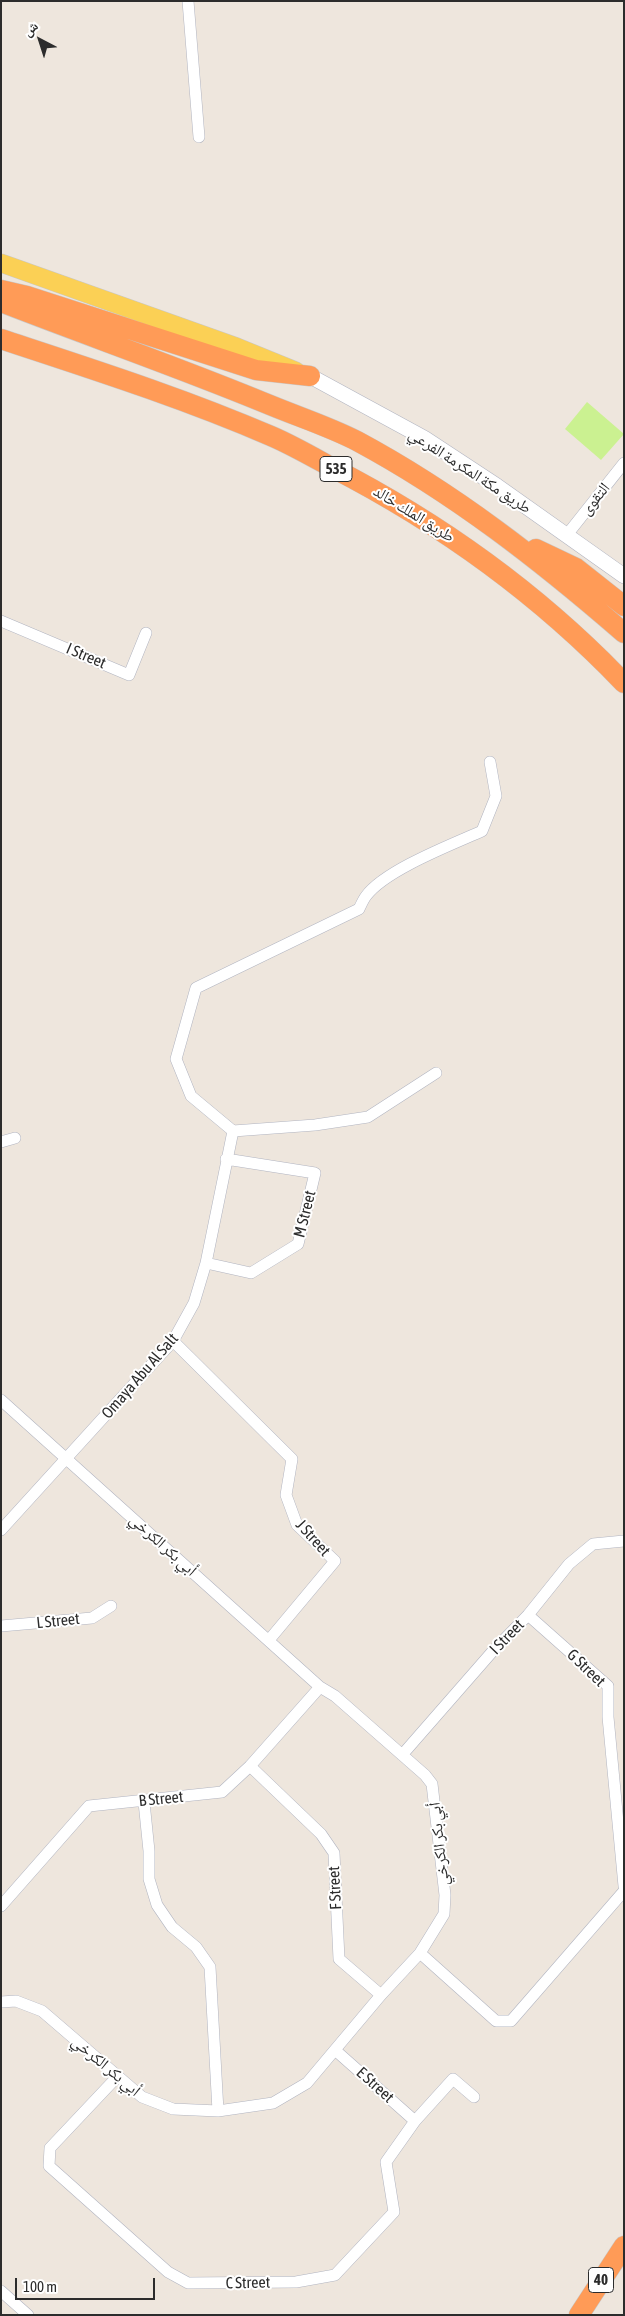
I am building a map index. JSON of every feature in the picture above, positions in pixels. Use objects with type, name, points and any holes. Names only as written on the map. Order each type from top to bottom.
[{"type":"highway","points":[[1,290],[27,296],[256,370],[310,376]]},
{"type":"highway","name":"طريق الملك خالد","points":[[1,302],[118,348],[213,381],[356,440],[425,482],[507,536],[624,633]]},
{"type":"highway","name":"طريق الملك خالد","points":[[1,339],[166,394],[273,437],[390,497],[496,568],[591,648],[624,683]]},
{"type":"highway","points":[[507,536],[576,568],[624,606]]},
{"type":"highway","name":"40","points":[[578,2315],[624,2246]]},
{"type":"main road","points":[[1,263],[237,347],[310,376]]},
{"type":"street","points":[[188,1],[199,137]]},
{"type":"street","name":"طريق مكة المكرمة الفرعي","points":[[310,376],[424,438],[497,486],[624,576]]},
{"type":"street","name":"التقوى","points":[[566,536],[624,463]]},
{"type":"street","name":"I Street","points":[[1,621],[129,674],[146,633]]},
{"type":"street","points":[[436,1073],[368,1118],[316,1125],[233,1131],[192,1096],[176,1059],[196,988],[359,910],[367,894],[390,876],[428,854],[482,831],[496,796],[490,762]]},
{"type":"street","name":"Omaya Abu Al Salt","points":[[1,1530],[173,1341],[194,1304],[206,1263],[233,1131]]},
{"type":"street","points":[[1,1142],[15,1138]]},
{"type":"street","name":"M Street","points":[[206,1263],[252,1273],[298,1244],[315,1173],[226,1159]]},
{"type":"street","name":"J Street","points":[[173,1341],[292,1459],[286,1495],[297,1525],[335,1562],[269,1640]]},
{"type":"street","name":"أبي بكر الكرخي","points":[[1,1400],[320,1687],[335,1696],[432,1784],[445,1895],[444,1914],[420,1953],[381,1995],[308,2083],[273,2103],[218,2111],[173,2109],[142,2097],[42,2011],[16,2001],[1,2002]]},
{"type":"street","name":"I Street","points":[[402,1755],[492,1652],[528,1615],[569,1564],[593,1544],[624,1541]]},
{"type":"street","name":"L Street","points":[[1,1626],[92,1618],[111,1606]]},
{"type":"street","name":"G Street","points":[[528,1615],[608,1686],[608,1717],[618,1767],[624,1886]]},
{"type":"street","name":"B Street","points":[[1,1906],[89,1806],[144,1802],[222,1792],[250,1766],[320,1687]]},
{"type":"street","name":"F Street","points":[[250,1766],[320,1834],[334,1853],[339,1959],[381,1995]]},
{"type":"street","points":[[144,1802],[149,1851],[149,1879],[157,1905],[172,1927],[196,1948],[210,1967],[218,2111]]},
{"type":"street","points":[[420,1953],[496,2021],[511,2021],[624,1891]]},
{"type":"street","name":"E Street","points":[[335,2050],[415,2121]]},
{"type":"street","name":"C Street","points":[[118,2077],[50,2148],[49,2166],[168,2272],[188,2283],[296,2282],[336,2275],[394,2212],[386,2162],[415,2121],[454,2080],[474,2097]]},
{"type":"street","points":[[1,2291],[28,2315]]},
{"type":"green space","points":[[587,402],[624,434],[601,460],[565,429]]}]
